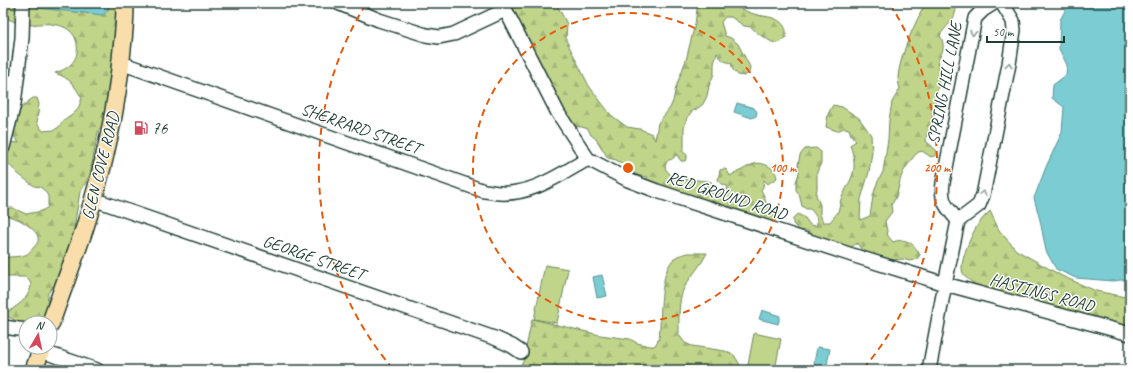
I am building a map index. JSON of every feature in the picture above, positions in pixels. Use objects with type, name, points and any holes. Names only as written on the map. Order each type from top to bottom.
[{"type":"main road","name":"GLEN COVE ROAD","points":[[53,315],[84,230],[110,134],[121,63],[125,3]]},
{"type":"main road","points":[[34,370],[40,355]]},
{"type":"street","points":[[3,147],[14,104],[22,38],[24,3]]},
{"type":"street","points":[[338,3],[379,20],[426,35],[439,37],[454,34],[503,7]]},
{"type":"street","name":"SPRING HILL LANE","points":[[958,221],[944,201],[942,192],[943,183],[975,18],[983,10],[994,3]]},
{"type":"street","points":[[929,370],[958,221],[979,205],[983,195],[1002,102],[1014,30],[1013,21],[1002,3]]},
{"type":"street","name":"RED GROUND ROAD","points":[[503,7],[558,113],[588,159],[628,180],[657,191],[945,284]]},
{"type":"street","name":"SHERRARD STREET","points":[[121,63],[484,191],[505,193],[526,190],[542,184],[588,159]]},
{"type":"street","points":[[3,81],[16,83]]},
{"type":"street","name":"GEORGE STREET","points":[[93,200],[497,339],[521,352]]},
{"type":"street","name":"HASTINGS ROAD","points":[[945,284],[1130,334]]},
{"type":"street","points":[[3,327],[18,329]]},
{"type":"street","points":[[58,355],[98,370]]},
{"type":"green space","points":[[3,3],[125,3],[113,44],[115,54],[114,81],[108,90],[106,117],[98,132],[90,175],[80,192],[74,228],[75,241],[59,279],[48,293],[47,311],[44,315],[18,315],[18,322],[3,314],[17,306],[25,299],[31,284],[25,277],[3,277],[3,257],[28,254],[37,243],[38,236],[23,222],[3,213],[3,208],[13,208],[26,214],[42,211],[48,207],[48,196],[40,187],[34,186],[17,173],[6,161],[3,156],[3,143],[19,143],[11,132],[16,117],[21,109],[33,98],[37,98],[39,104],[37,123],[43,131],[54,130],[59,127],[62,122],[78,109],[82,98],[71,82],[65,77],[55,73],[68,67],[74,61],[77,52],[77,42],[73,34],[65,28],[54,24],[40,24],[22,27],[3,17]]},
{"type":"green space","points":[[505,3],[556,3],[567,24],[566,40],[589,86],[611,115],[627,127],[640,129],[652,134],[655,140],[658,123],[670,108],[673,101],[676,87],[686,60],[699,3],[725,3],[725,6],[736,7],[756,15],[777,19],[780,21],[786,29],[786,36],[785,39],[778,43],[772,42],[760,35],[751,27],[744,26],[731,17],[725,17],[721,22],[725,36],[731,38],[738,44],[750,67],[749,73],[744,76],[738,75],[733,70],[731,63],[722,60],[717,53],[714,64],[714,74],[707,96],[703,104],[692,111],[687,118],[684,128],[684,149],[681,150],[687,155],[687,159],[685,161],[681,161],[676,154],[673,159],[668,160],[665,168],[676,180],[709,181],[717,189],[725,191],[728,189],[727,186],[721,184],[718,180],[720,170],[727,170],[730,176],[751,165],[757,163],[764,164],[773,169],[777,178],[768,184],[764,180],[761,190],[765,198],[766,206],[771,206],[774,212],[780,213],[778,218],[770,221],[647,184],[646,179],[648,177],[633,173],[626,166],[616,160],[608,158],[588,129],[570,126]]},
{"type":"green space","points":[[926,3],[957,3],[952,21],[940,35],[943,42],[943,51],[938,60],[940,75],[931,128],[927,133],[926,141],[937,151],[937,155],[931,157],[922,151],[914,156],[902,175],[896,196],[891,205],[892,212],[885,221],[888,236],[893,242],[902,240],[909,242],[915,247],[920,255],[917,259],[910,261],[902,259],[891,260],[863,252],[857,243],[849,249],[839,248],[834,242],[818,238],[808,231],[799,230],[793,224],[793,219],[798,214],[805,218],[810,225],[816,226],[817,221],[815,215],[810,209],[806,209],[802,206],[799,194],[796,190],[800,155],[805,149],[816,148],[821,152],[821,163],[817,172],[816,195],[820,205],[820,214],[823,222],[830,222],[838,212],[841,199],[853,173],[854,161],[850,145],[856,141],[851,135],[849,129],[844,128],[837,131],[826,127],[828,114],[833,105],[842,107],[859,118],[871,135],[872,152],[869,172],[861,199],[860,220],[870,216],[873,196],[877,183],[883,172],[892,102],[900,89],[898,82],[899,68],[917,19]]},
{"type":"green space","points":[[990,211],[999,230],[1016,250],[1062,276],[1096,291],[1130,298],[1130,330],[982,289],[969,280],[964,275],[962,268],[964,255],[976,227]]},
{"type":"green space","points":[[688,253],[707,253],[682,293],[679,311],[679,335],[685,343],[692,346],[725,351],[734,355],[743,370],[517,370],[523,362],[532,319],[600,335],[630,339],[637,343],[654,346],[659,338],[662,294],[666,272],[670,263],[676,257]]},
{"type":"green space","points":[[545,265],[568,269],[557,323],[534,319]]},
{"type":"green space","points":[[754,333],[781,339],[775,370],[747,370]]},
{"type":"water","points":[[35,3],[110,3],[108,10],[103,15],[38,8]]},
{"type":"water","points":[[1069,3],[1130,3],[1129,279],[1113,281],[1076,278],[1056,269],[1046,251],[1034,198],[1062,132],[1064,107],[1052,98],[1053,85],[1066,75],[1067,65],[1059,49],[1060,20]]},
{"type":"water","points":[[737,103],[754,108],[757,112],[756,116],[752,118],[734,112]]},
{"type":"water","points":[[602,275],[607,296],[597,298],[593,277]]},
{"type":"water","points":[[762,310],[780,316],[778,324],[759,319]]},
{"type":"water","points":[[817,347],[830,349],[826,370],[813,370]]},
{"type":"place","name":"76","points":[[141,128]]}]
